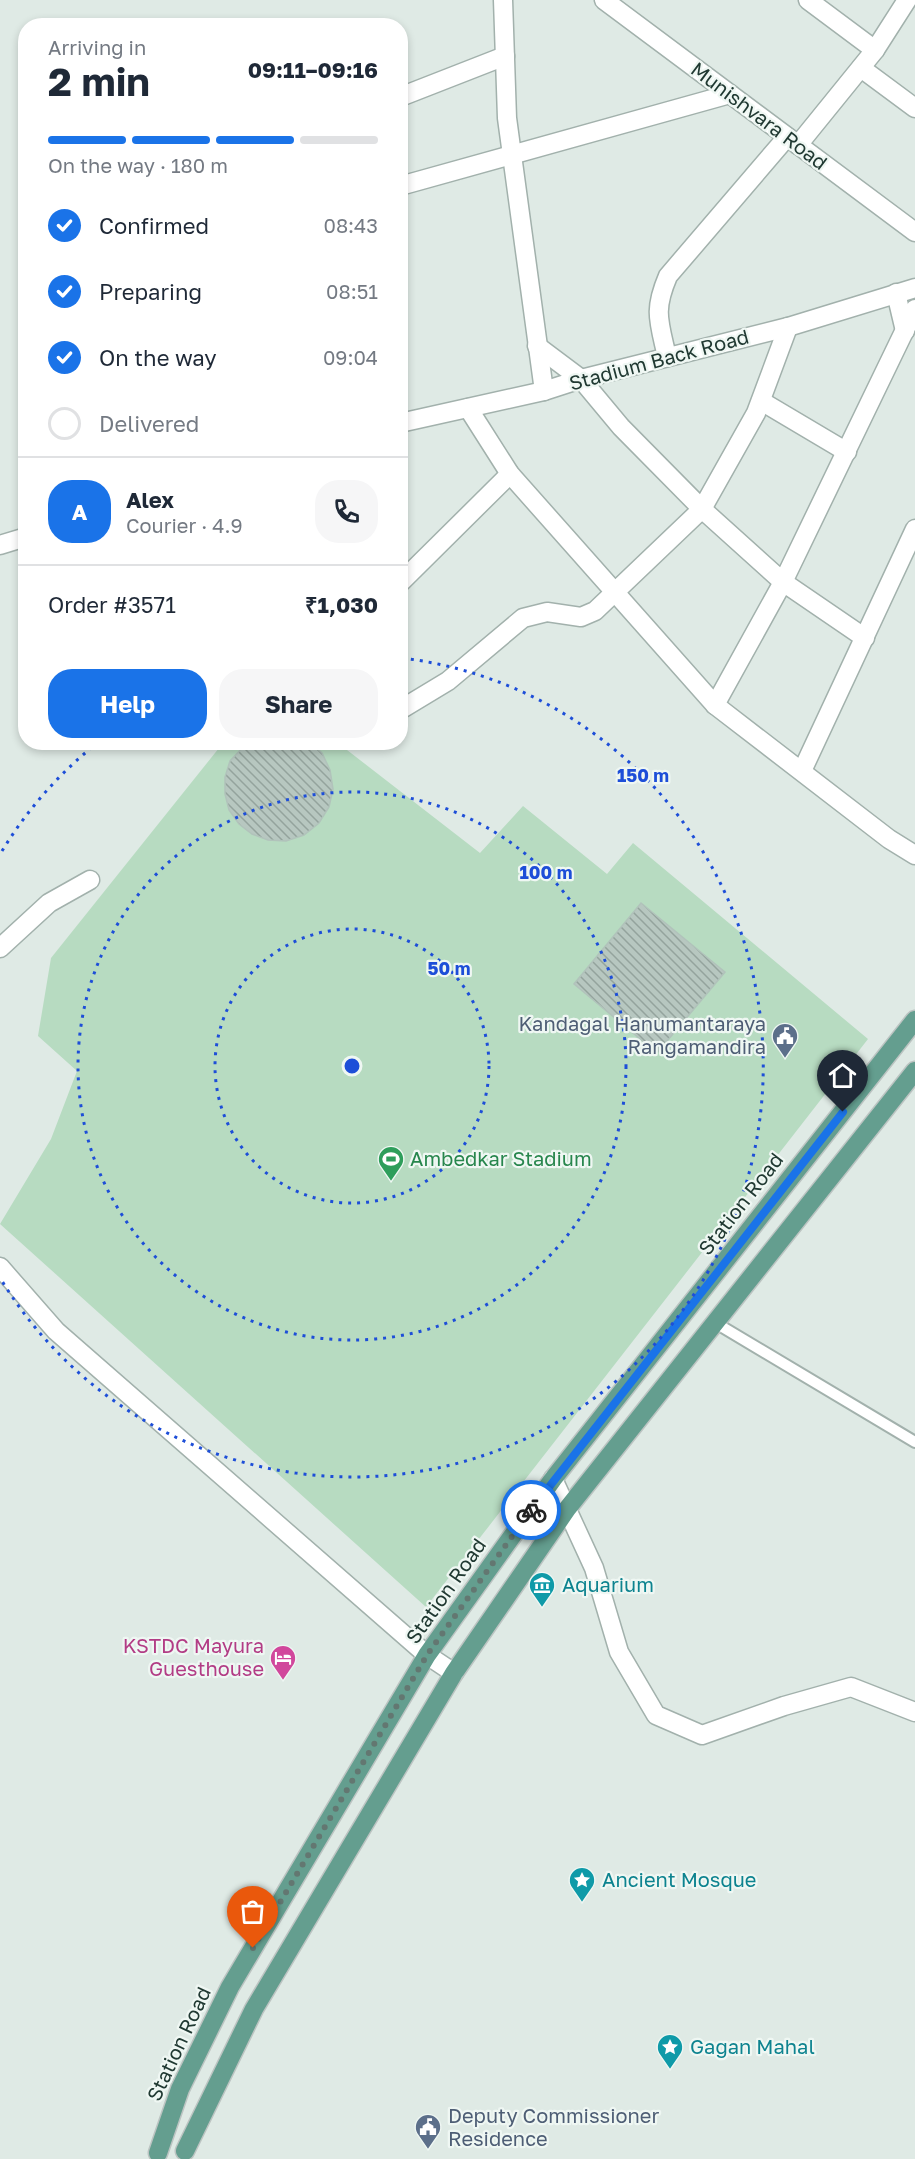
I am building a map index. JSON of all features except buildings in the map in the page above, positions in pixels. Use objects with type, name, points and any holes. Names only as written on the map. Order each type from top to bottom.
[{"type":"main road","name":"Station Road","points":[[155,2156],[180,2089],[230,1987],[427,1655],[553,1479],[915,1020]]},
{"type":"main road","points":[[155,2156],[172,2149],[191,2155],[254,2009],[454,1672],[567,1509],[915,1071]]},
{"type":"street","points":[[503,0],[511,157],[544,391]]},
{"type":"street","name":"Munishvara Road","points":[[604,0],[915,232]]},
{"type":"street","points":[[808,0],[875,50]]},
{"type":"street","points":[[667,357],[658,317],[658,298],[668,276],[861,68],[907,0]]},
{"type":"street","points":[[408,94],[505,56]]},
{"type":"street","points":[[861,68],[915,108]]},
{"type":"street","points":[[408,184],[730,94]]},
{"type":"street","name":"Stadium Back Road","points":[[408,421],[544,391],[580,379],[788,327],[915,288]]},
{"type":"street","points":[[896,293],[905,331]]},
{"type":"street","points":[[715,705],[783,582],[915,309]]},
{"type":"street","points":[[408,705],[448,681],[523,618],[547,612],[581,617],[595,611],[702,509],[761,401],[788,327]]},
{"type":"street","points":[[537,346],[580,379],[621,427],[702,509],[783,582],[865,638]]},
{"type":"street","points":[[761,401],[847,452]]},
{"type":"street","points":[[468,408],[510,474],[715,705],[760,743],[802,771],[889,839],[915,855]]},
{"type":"street","points":[[408,575],[510,474]]},
{"type":"street","points":[[802,771],[915,529]]},
{"type":"street","points":[[0,545],[18,539]]},
{"type":"street","points":[[0,948],[49,903],[90,880]]},
{"type":"street","points":[[0,1267],[56,1331],[427,1655],[454,1672]]},
{"type":"street","points":[[553,1479],[594,1568],[619,1652],[656,1715],[702,1735],[784,1706],[851,1687],[915,1712]]},
{"type":"lane","points":[[714,1322],[915,1442]]},
{"type":"green space","name":"Ambedkar Stadium","points":[[217,750],[347,750],[480,853],[523,806],[607,874],[633,843],[868,1039],[426,1607],[0,1224],[51,1139],[77,1071],[38,1036],[51,958]]},
{"type":"way so far","points":[[253,1948],[427,1655],[531,1510]]},
{"type":"place","name":"Kandagal Hanumantaraya Rangamandira","points":[[785,1059]]},
{"type":"place","name":"Ambedkar Stadium","points":[[391,1182]]},
{"type":"place","name":"Aquarium","points":[[542,1608]]},
{"type":"place","name":"KSTDC Mayura Guesthouse","points":[[283,1681]]},
{"type":"place","name":"Ancient Mosque","points":[[582,1903]]},
{"type":"place","name":"Gagan Mahal","points":[[670,2070]]},
{"type":"place","name":"Deputy Commissioner Residence","points":[[428,2150]]},
{"type":"route","points":[[531,1510],[553,1479],[843,1112]]}]
